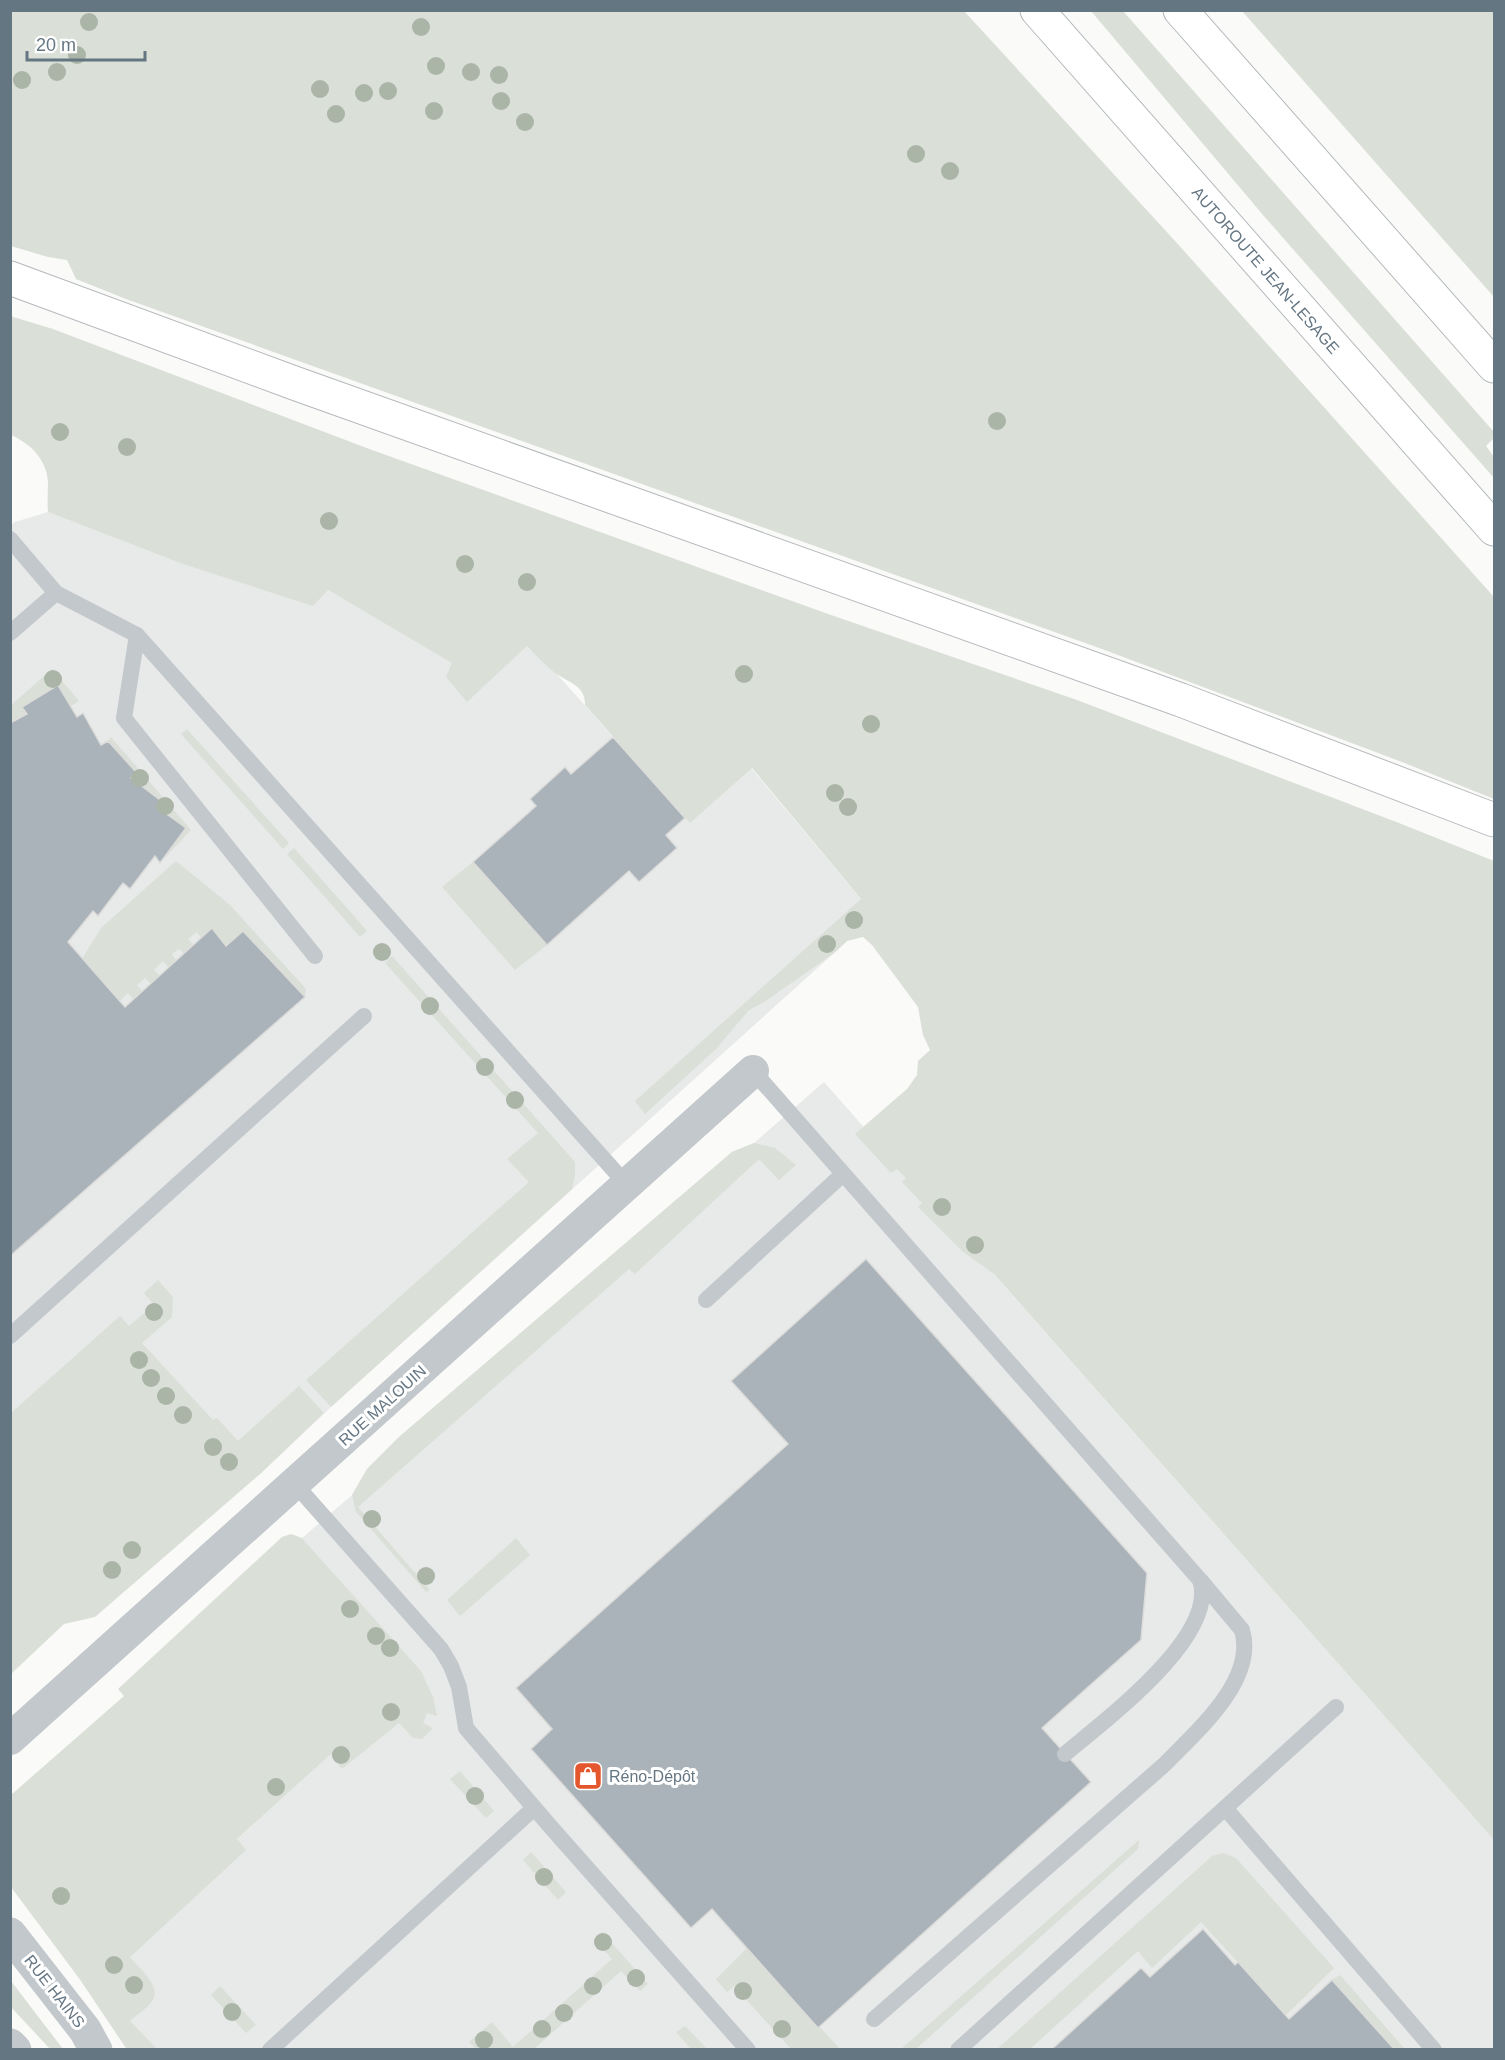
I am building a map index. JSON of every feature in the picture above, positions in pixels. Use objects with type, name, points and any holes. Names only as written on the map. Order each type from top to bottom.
[{"type":"highway","name":"AUTOROUTE JEAN-LESAGE","points":[[1037,10],[1494,529]]},
{"type":"highway","points":[[1180,10],[1494,366]]},
{"type":"highway","points":[[10,278],[297,384],[1181,700],[1494,820]]},
{"type":"street","name":"RUE MALOUIN","points":[[10,1739],[753,1071]]},
{"type":"street","name":"RUE HAINS","points":[[10,1934],[85,2030],[96,2049]]},
{"type":"street","points":[[10,2045],[15,2049]]},
{"type":"lane","points":[[10,539],[56,593],[137,635],[627,1185]]},
{"type":"lane","points":[[10,633],[56,593]]},
{"type":"lane","points":[[137,635],[124,718],[315,956]]},
{"type":"lane","points":[[10,1336],[364,1016]]},
{"type":"lane","points":[[753,1071],[1200,1580],[1242,1630],[1245,1640],[1243,1658],[1235,1682],[1197,1731],[1165,1764],[874,2019]]},
{"type":"lane","points":[[706,1300],[843,1174]]},
{"type":"lane","points":[[294,1483],[441,1649],[459,1687],[466,1728],[748,2049]]},
{"type":"lane","points":[[1065,1754],[1152,1679],[1179,1646],[1196,1621],[1202,1605],[1203,1590],[1200,1580]]},
{"type":"lane","points":[[958,2049],[1336,1707]]},
{"type":"lane","points":[[270,2049],[534,1808]]},
{"type":"lane","points":[[1225,1808],[1434,2049]]},
{"type":"shaded area","points":[[10,11],[964,11],[1176,242],[1494,597],[1494,799],[1102,649],[126,299],[76,279],[67,260],[11,246]]},
{"type":"shaded area","points":[[1091,11],[1123,11],[1494,432],[1494,438],[1486,446],[1494,457],[1494,478],[1263,215]]},
{"type":"shaded area","points":[[1242,11],[1494,11],[1494,297]]},
{"type":"shaded area","points":[[10,316],[53,329],[372,450],[831,615],[1077,700],[1494,861],[1494,1840],[994,1274],[962,1251],[918,1207],[922,1203],[902,1182],[906,1178],[897,1169],[891,1173],[855,1134],[907,1089],[917,1075],[918,1061],[930,1050],[923,1035],[918,1007],[872,945],[863,937],[847,941],[833,954],[749,1010],[716,1049],[645,1114],[635,1101],[861,899],[752,768],[690,823],[585,705],[583,693],[555,673],[527,646],[467,702],[446,677],[452,663],[328,590],[313,606],[180,563],[48,512],[48,482],[44,466],[31,448],[11,435]]},
{"type":"shaded area","points":[[48,512],[180,563],[328,590],[453,663],[527,646],[556,673],[613,737],[751,768],[875,916],[331,1407],[260,1474],[11,1413],[10,526],[15,522]]},
{"type":"shaded area","points":[[52,669],[79,701],[71,706],[58,685],[23,707],[27,714],[11,723],[10,706]]},
{"type":"shaded area","points":[[187,729],[289,843],[283,849],[181,734]]},
{"type":"shaded area","points":[[111,737],[191,830],[160,863],[186,828],[157,807],[160,800],[131,778],[136,772],[108,741]]},
{"type":"shaded area","points":[[294,848],[367,931],[360,937],[287,854]]},
{"type":"shaded area","points":[[176,861],[230,905],[306,989],[305,997],[226,946],[212,929],[201,938],[197,932],[188,939],[193,944],[184,953],[179,949],[172,954],[176,960],[169,968],[163,961],[154,970],[160,976],[151,984],[145,978],[137,985],[142,991],[133,999],[128,993],[120,1001],[82,959],[101,928]]},
{"type":"shaded area","points":[[473,862],[547,945],[515,970],[442,887]]},
{"type":"shaded area","points":[[392,956],[575,1162],[575,1176],[572,1189],[331,1407],[306,1380],[529,1182],[507,1159],[538,1133],[385,963]]},
{"type":"shaded area","points":[[824,1082],[1494,1840],[1494,2049],[127,2050],[81,1981],[421,1672],[302,1538],[352,1495],[367,1469],[399,1437],[732,1152],[754,1143]]},
{"type":"shaded area","points":[[754,1143],[775,1148],[796,1165],[779,1180],[759,1159],[635,1274],[629,1269],[358,1507],[430,1590],[426,1592],[356,1512],[352,1495],[367,1469],[399,1437],[732,1152]]},
{"type":"shaded area","points":[[158,1280],[173,1297],[172,1317],[142,1343],[213,1420],[217,1418],[238,1441],[299,1386],[324,1413],[260,1474],[95,1617],[64,1624],[11,1674],[11,1413],[120,1316],[129,1326],[154,1305],[144,1293]]},
{"type":"shaded area","points":[[291,1534],[302,1538],[421,1671],[433,1697],[437,1716],[427,1713],[423,1723],[433,1728],[422,1739],[413,1738],[399,1723],[342,1769],[331,1754],[237,1839],[246,1850],[130,1957],[152,1984],[155,1996],[147,2007],[130,2021],[157,2049],[127,2049],[81,1981],[11,1887],[11,1795],[124,1696],[118,1689],[282,1537]]},
{"type":"shaded area","points":[[516,1538],[530,1555],[460,1616],[447,1600]]},
{"type":"shaded area","points":[[460,1771],[494,1811],[486,1818],[450,1779]]},
{"type":"shaded area","points":[[1139,1840],[1138,1849],[916,2049],[901,2049]]},
{"type":"shaded area","points":[[531,1852],[566,1892],[558,1900],[523,1860]]},
{"type":"shaded area","points":[[1223,1853],[1236,1858],[1334,1968],[1286,2015],[1201,1922],[1152,1968],[1138,1951],[1030,2049],[996,2050],[1212,1856]]},
{"type":"shaded area","points":[[602,1932],[648,1984],[640,1991],[621,1971],[534,2049],[476,2049],[469,2042],[492,2022],[513,2047],[612,1959],[594,1940]]},
{"type":"shaded area","points":[[747,1948],[840,2049],[791,2049],[734,1986],[727,1992],[716,1979]]},
{"type":"shaded area","points":[[1340,1975],[1405,2049],[1395,2049],[1332,1980]]},
{"type":"shaded area","points":[[10,1981],[63,2049],[50,2049],[11,2007]]},
{"type":"shaded area","points":[[220,1986],[256,2025],[246,2033],[211,1995]]},
{"type":"shaded area","points":[[685,2026],[707,2049],[691,2049],[676,2032]]},
{"type":"building","points":[[58,685],[77,717],[83,713],[101,745],[108,741],[136,772],[131,778],[160,800],[157,807],[186,828],[160,863],[155,856],[130,889],[123,883],[98,916],[93,911],[68,942],[125,1007],[212,928],[226,946],[243,931],[305,997],[10,1256],[10,723],[27,714],[22,707]]},
{"type":"building","points":[[613,737],[685,818],[666,835],[677,848],[639,882],[629,871],[547,945],[473,862],[536,806],[530,799],[565,767],[571,774]]},
{"type":"building","points":[[866,1259],[1147,1573],[1141,1640],[1042,1728],[1091,1782],[818,2028],[712,1909],[691,1928],[531,1749],[552,1729],[516,1688],[788,1444],[731,1381]]},
{"type":"building","points":[[1203,1929],[1235,1965],[1238,1962],[1289,2019],[1332,1980],[1395,2050],[1051,2050],[1141,1968],[1150,1977]]},
{"type":"place","name":"Réno-Dépôt","points":[[588,1776]]}]
